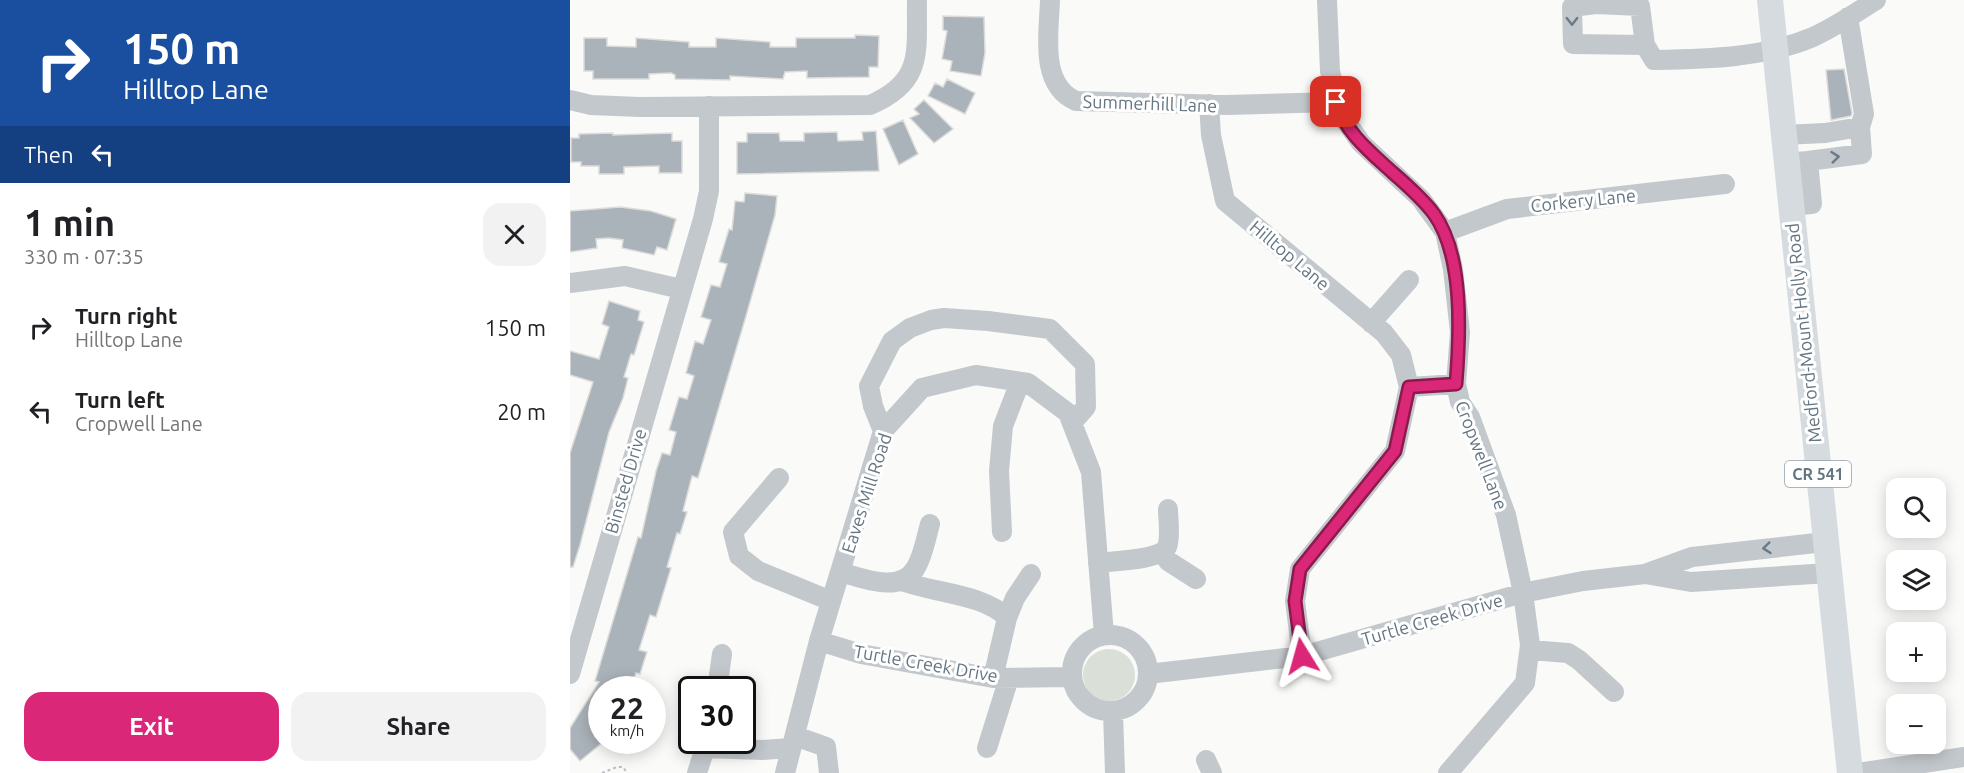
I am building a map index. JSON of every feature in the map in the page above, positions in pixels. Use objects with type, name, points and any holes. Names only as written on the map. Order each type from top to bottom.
[{"type":"main road","name":"Medford-Mount Holly Road","points":[[1770,0],[1782,135],[1796,162],[1789,206],[1850,773]]},
{"type":"street","points":[[570,100],[591,105],[870,105],[887,98],[911,73],[916,61],[917,0]]},
{"type":"street","name":"Summerhill Lane","points":[[1050,0],[1051,73],[1060,91],[1068,98],[1086,103],[1336,102]]},
{"type":"street","name":"Cropwell Lane","points":[[1327,0],[1328,51],[1339,111],[1361,143],[1421,199],[1445,232],[1453,269],[1460,332],[1456,384],[1460,402],[1470,417],[1506,515],[1523,593],[1530,651],[1528,673],[1520,691],[1448,773]]},
{"type":"street","points":[[1645,45],[1654,60],[1714,59],[1775,49],[1811,38],[1876,0]]},
{"type":"street","points":[[1796,162],[1862,154],[1860,127],[1864,114],[1848,17]]},
{"type":"street","name":"Hilltop Lane","points":[[1209,104],[1211,135],[1225,201],[1371,323],[1401,355],[1409,387],[1395,451],[1300,569],[1295,601],[1302,656]]},
{"type":"street","name":"Binsted Drive","points":[[570,674],[710,191],[709,106]]},
{"type":"street","points":[[1782,135],[1825,133],[1860,127]]},
{"type":"street","name":"Corkery Lane","points":[[1445,232],[1507,209],[1725,183]]},
{"type":"street","points":[[570,283],[625,276],[681,289]]},
{"type":"street","points":[[1371,323],[1409,280]]},
{"type":"street","points":[[883,430],[873,406],[869,386],[892,341],[910,328],[944,318],[1050,329],[1085,364],[1088,389],[1086,406],[1072,423]]},
{"type":"street","name":"Eaves Mill Road","points":[[785,773],[819,641],[883,430],[922,388],[976,375],[1028,383],[1068,413],[1091,472],[1104,635]]},
{"type":"street","points":[[1002,532],[999,471],[1003,426],[1020,382]]},
{"type":"street","points":[[1409,387],[1456,384]]},
{"type":"street","points":[[779,478],[733,532],[739,556],[758,571],[831,601]]},
{"type":"street","points":[[1098,563],[1153,556],[1163,552],[1168,546],[1168,508]]},
{"type":"street","points":[[902,581],[915,570],[930,524]]},
{"type":"street","name":"Turtle Creek Drive","points":[[1148,674],[1302,656],[1523,593],[1583,581],[1645,574],[1692,556],[1826,542]]},
{"type":"street","points":[[1163,552],[1168,561],[1196,579]]},
{"type":"street","points":[[840,572],[877,582],[902,581],[926,590],[993,606],[1007,618]]},
{"type":"street","name":"Turtle Creek Drive","points":[[1645,574],[1691,582],[1829,573]]},
{"type":"street","points":[[987,748],[1001,678],[1007,618],[1015,598],[1031,574]]},
{"type":"street","points":[[1104,635],[1121,636],[1135,645],[1145,658],[1148,674],[1146,688],[1138,700],[1127,708],[1113,712],[1093,708],[1078,696],[1071,677],[1072,662],[1079,650],[1090,640],[1104,635]]},
{"type":"street","name":"Turtle Creek Drive","points":[[819,641],[861,654],[1001,678],[1071,677]]},
{"type":"street","points":[[1530,651],[1568,653],[1614,692]]},
{"type":"street","points":[[719,676],[722,654]]},
{"type":"street","points":[[1113,712],[1115,773]]},
{"type":"street","points":[[756,749],[793,742],[826,747],[829,773]]},
{"type":"street","points":[[697,773],[703,754]]},
{"type":"street","points":[[1858,773],[1964,757]]},
{"type":"path","points":[[602,773],[616,767],[623,767],[627,773]]},
{"type":"shaded area","points":[[1104,649],[1114,649],[1128,656],[1135,675],[1128,694],[1114,701],[1104,701],[1094,697],[1087,690],[1083,680],[1083,670],[1087,660],[1094,653]]},
{"type":"building","points":[[943,16],[984,17],[985,53],[981,76],[950,71],[952,61],[942,59],[947,31],[943,30]]},
{"type":"building","points":[[855,35],[879,36],[878,67],[869,67],[869,77],[807,78],[807,71],[785,72],[783,79],[730,76],[730,80],[675,79],[675,75],[671,73],[649,74],[649,79],[593,79],[593,71],[584,71],[584,38],[607,38],[607,46],[636,47],[636,38],[689,42],[689,47],[716,47],[716,38],[770,42],[770,47],[796,47],[796,38],[855,38]]},
{"type":"building","points":[[1844,69],[1852,113],[1851,116],[1831,120],[1826,70]]},
{"type":"building","points":[[947,79],[975,93],[965,114],[928,96],[935,83],[943,87]]},
{"type":"building","points":[[924,100],[953,129],[934,143],[910,118],[919,114],[914,109]]},
{"type":"building","points":[[903,120],[918,154],[899,165],[883,129]]},
{"type":"building","points":[[876,131],[879,171],[737,174],[737,142],[747,142],[747,133],[779,133],[780,141],[804,141],[804,133],[837,132],[838,141],[863,140],[862,132]]},
{"type":"building","points":[[613,133],[613,135],[672,133],[672,141],[682,141],[682,173],[659,173],[659,166],[624,167],[624,174],[599,174],[599,166],[581,166],[581,162],[571,162],[571,138],[579,138],[579,134]]},
{"type":"building","points":[[745,193],[777,196],[775,215],[698,478],[692,476],[683,511],[687,512],[680,534],[677,533],[667,567],[671,568],[656,617],[650,615],[639,650],[647,652],[640,674],[596,676],[638,537],[641,538],[656,471],[662,453],[670,455],[676,432],[669,430],[679,397],[687,399],[694,376],[686,373],[695,341],[703,344],[711,320],[701,317],[711,285],[720,287],[727,264],[719,262],[729,229],[732,230],[735,201],[744,202]]},
{"type":"building","points":[[620,207],[651,211],[676,219],[667,250],[657,247],[654,255],[622,248],[623,240],[609,238],[596,239],[597,248],[570,252],[570,211]]},
{"type":"building","points":[[609,301],[640,311],[638,320],[644,322],[634,355],[631,354],[624,377],[628,378],[623,398],[609,432],[580,545],[573,567],[570,567],[570,453],[593,382],[570,375],[570,351],[599,359],[609,327],[602,324]]},
{"type":"building","points":[[588,699],[589,754],[580,761],[570,749],[570,728]]},
{"type":"route","points":[[1302,656],[1295,601],[1300,569],[1395,451],[1409,387],[1456,384],[1460,332],[1453,269],[1445,232],[1421,199],[1361,143],[1339,111],[1336,102]]}]
